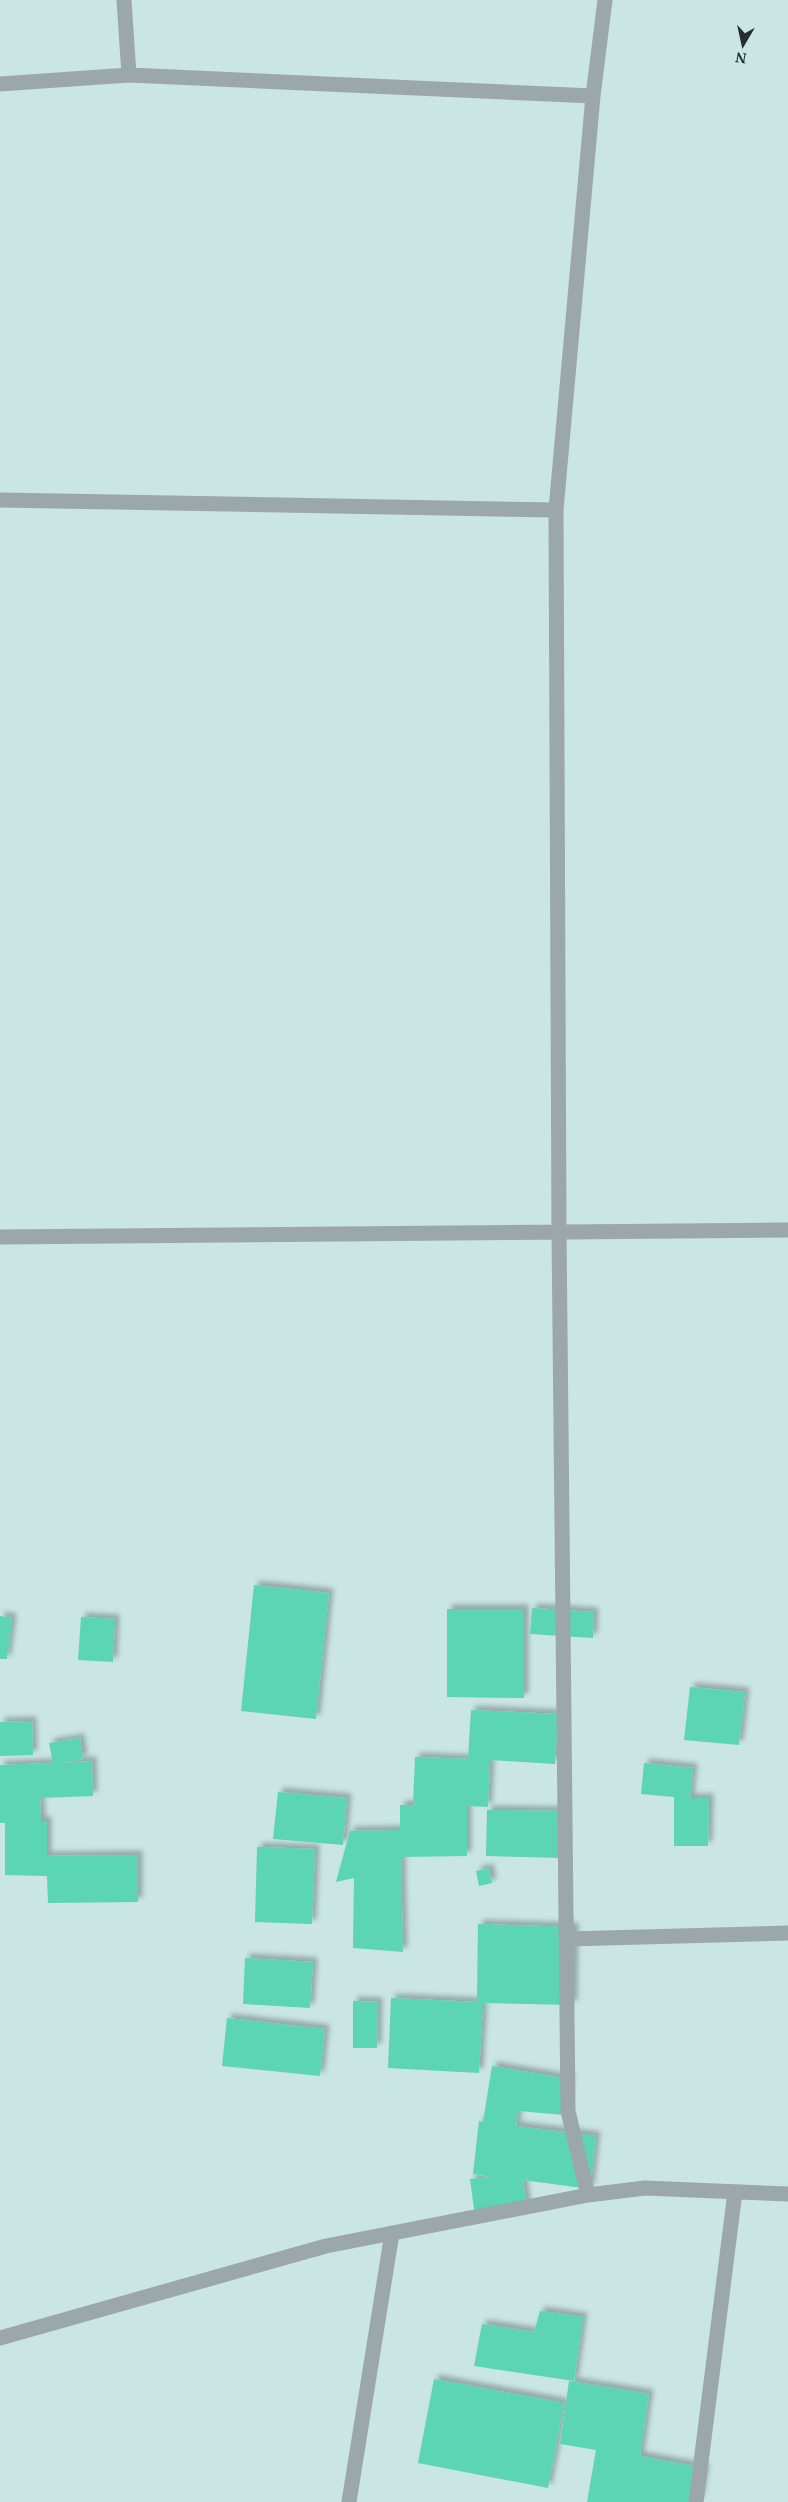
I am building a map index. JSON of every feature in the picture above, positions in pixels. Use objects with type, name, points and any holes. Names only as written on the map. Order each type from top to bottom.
[{"type":"street","points":[[124,0],[129,75]]},
{"type":"street","points":[[588,2195],[568,2111],[556,510],[593,96],[605,0]]},
{"type":"street","points":[[0,84],[129,75],[593,96]]},
{"type":"street","points":[[0,500],[556,510]]},
{"type":"street","points":[[0,1237],[788,1230]]},
{"type":"street","points":[[567,1939],[788,1933]]},
{"type":"street","points":[[0,2338],[326,2246],[588,2195],[645,2188],[788,2194]]},
{"type":"street","points":[[696,2502],[735,2192]]},
{"type":"street","points":[[349,2502],[392,2233]]},
{"type":"building","points":[[254,1585],[329,1593],[316,1719],[241,1711]]},
{"type":"building","points":[[532,1608],[594,1612],[593,1638],[530,1634]]},
{"type":"building","points":[[447,1609],[524,1609],[524,1698],[447,1697]]},
{"type":"building","points":[[0,1616],[12,1618],[7,1659],[0,1659]]},
{"type":"building","points":[[81,1617],[115,1619],[113,1662],[78,1660]]},
{"type":"building","points":[[690,1687],[745,1692],[739,1745],[684,1740]]},
{"type":"building","points":[[471,1710],[558,1714],[555,1764],[490,1760],[488,1807],[467,1806],[467,1856],[401,1857],[403,1952],[353,1948],[354,1878],[336,1882],[350,1831],[400,1830],[400,1805],[419,1805],[413,1804],[415,1757],[468,1759]]},
{"type":"building","points":[[32,1721],[33,1755],[0,1756],[0,1722]]},
{"type":"building","points":[[80,1738],[83,1759],[60,1763],[92,1761],[93,1796],[40,1798],[41,1821],[47,1821],[47,1856],[138,1855],[138,1902],[48,1903],[47,1876],[5,1875],[5,1823],[0,1823],[0,1765],[53,1763],[49,1743]]},
{"type":"building","points":[[644,1763],[693,1768],[690,1798],[709,1798],[708,1846],[674,1846],[674,1797],[641,1794]]},
{"type":"building","points":[[278,1792],[347,1798],[343,1845],[273,1839]]},
{"type":"building","points":[[487,1810],[562,1811],[561,1858],[486,1856]]},
{"type":"building","points":[[257,1847],[315,1849],[312,1924],[255,1922]]},
{"type":"building","points":[[489,1868],[492,1883],[479,1886],[476,1871]]},
{"type":"building","points":[[478,1924],[574,1927],[573,2005],[483,2003],[479,2073],[388,2068],[391,1998],[477,2002]]},
{"type":"building","points":[[245,1958],[313,1962],[310,2008],[243,2004]]},
{"type":"building","points":[[353,2001],[378,2002],[377,2048],[353,2048]]},
{"type":"building","points":[[227,2018],[325,2029],[320,2076],[222,2066]]},
{"type":"building","points":[[492,2066],[570,2079],[565,2115],[518,2111],[516,2126],[596,2136],[590,2189],[523,2180],[527,2210],[475,2216],[470,2179],[492,2177],[473,2174],[479,2121],[483,2122]]},
{"type":"building","points":[[540,2311],[583,2317],[574,2381],[474,2366],[482,2324],[534,2332]]},
{"type":"building","points":[[434,2379],[564,2403],[548,2488],[418,2463]]},
{"type":"building","points":[[569,2381],[649,2394],[640,2456],[705,2468],[699,2502],[587,2502],[596,2450],[560,2444]]}]
